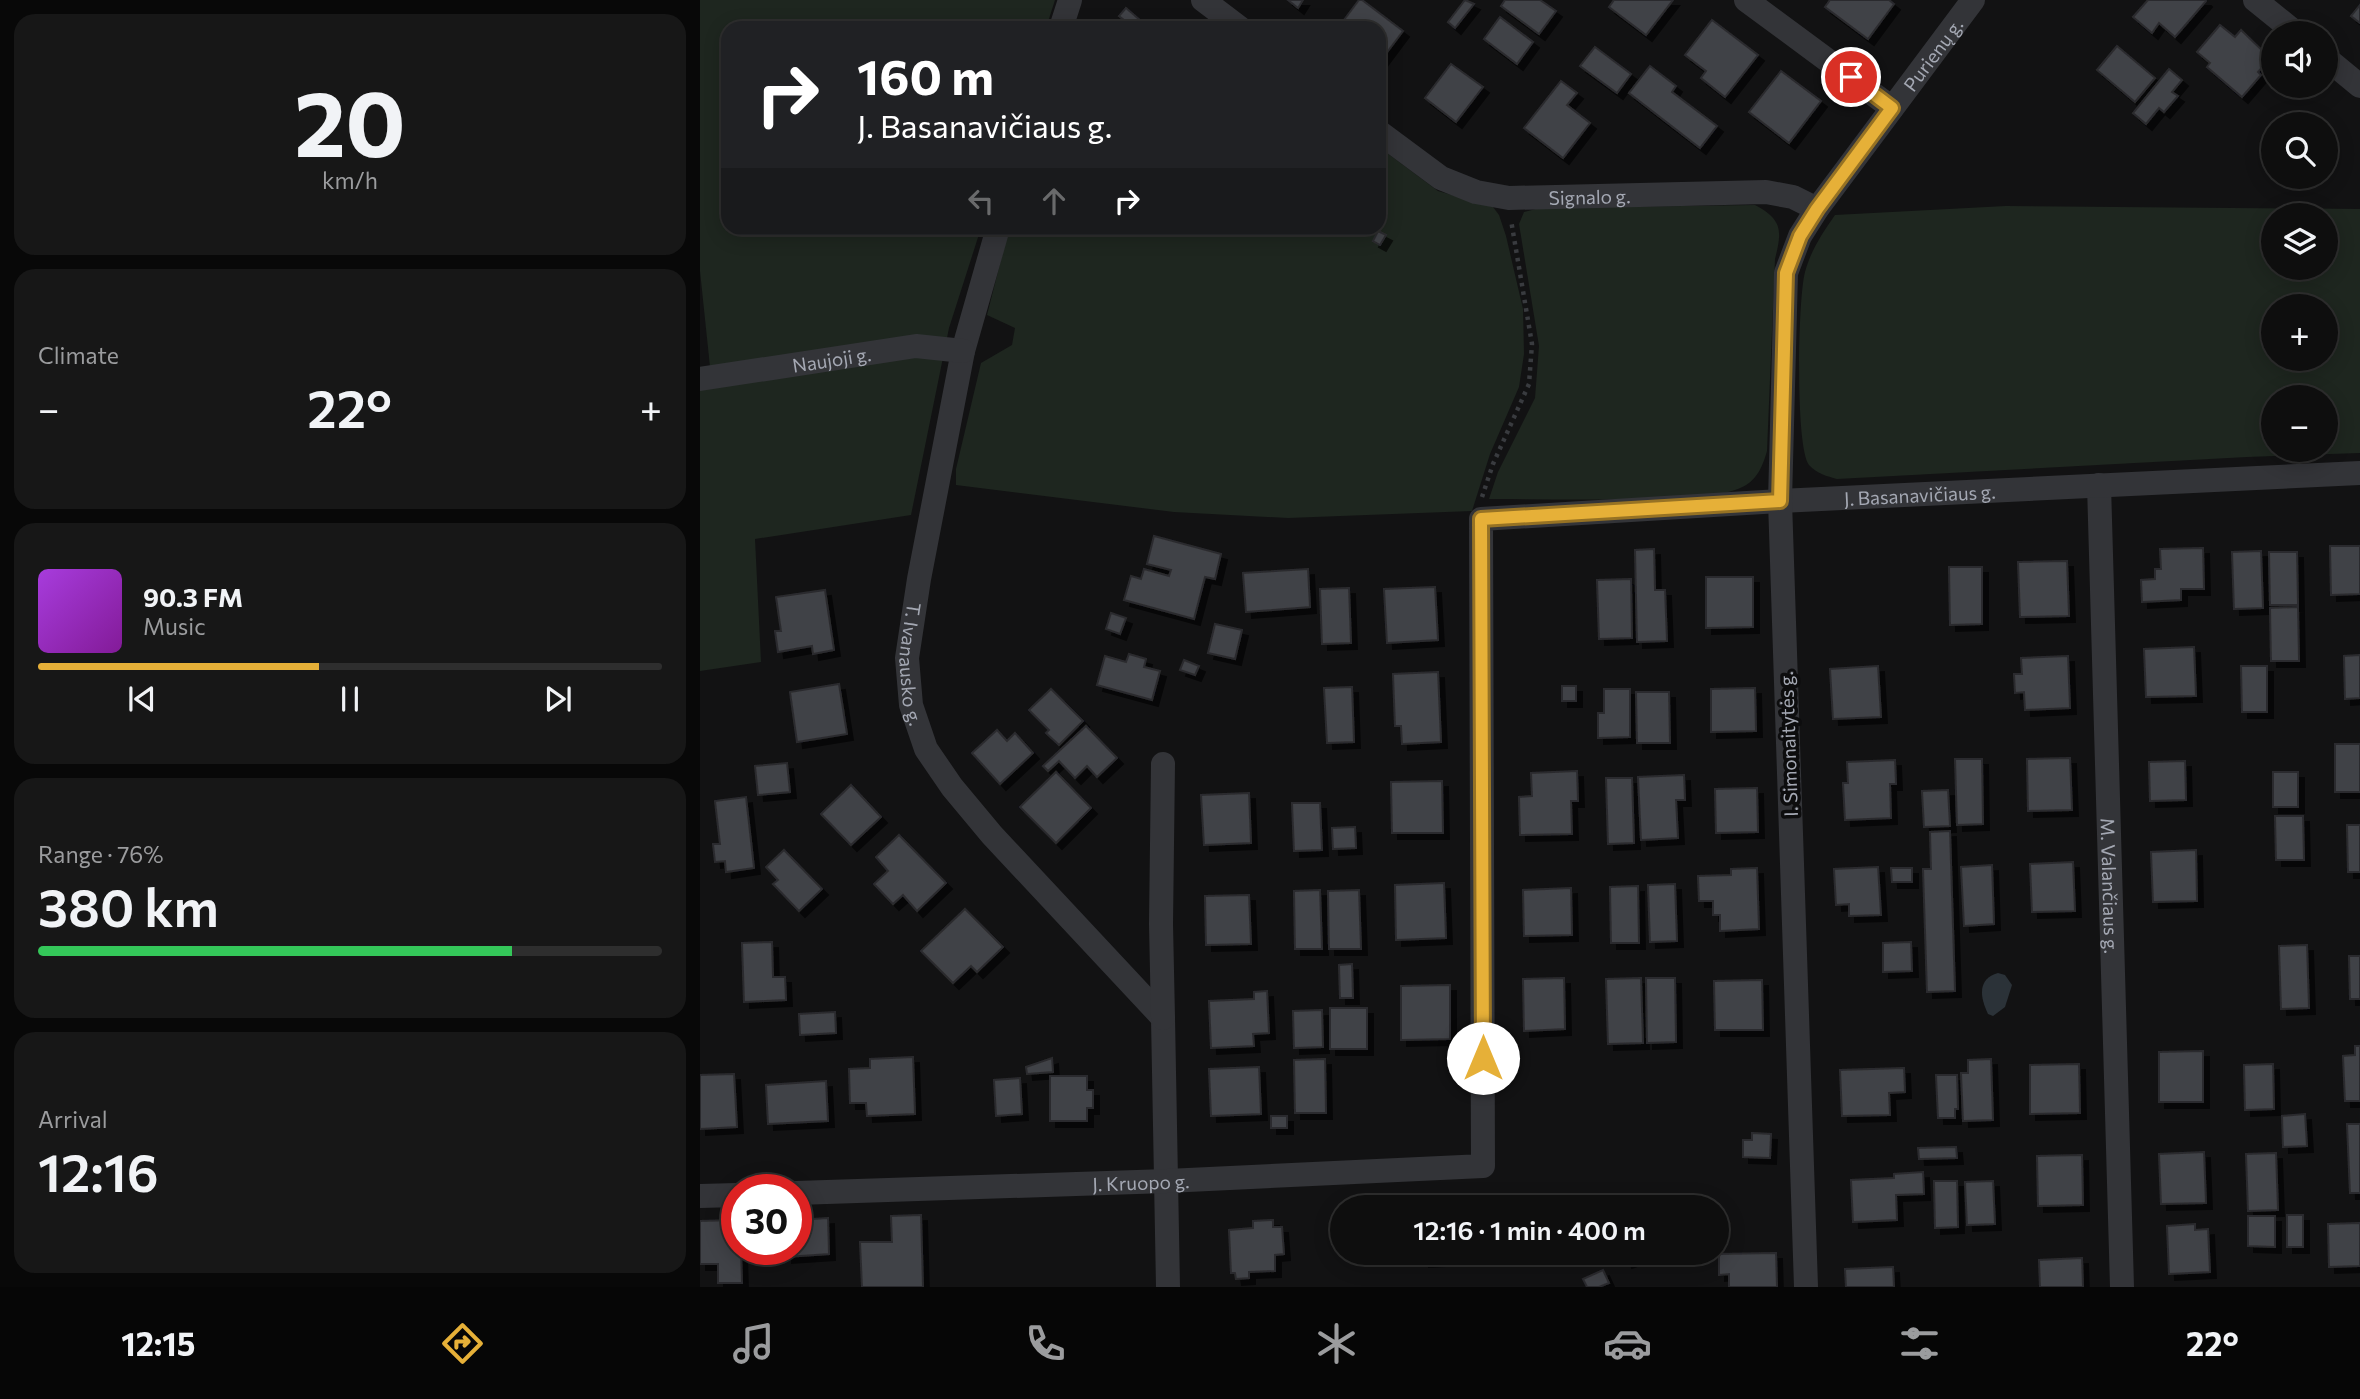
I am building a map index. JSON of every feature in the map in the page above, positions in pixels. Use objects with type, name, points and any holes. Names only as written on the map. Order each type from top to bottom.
[{"type":"street","points":[[1063,21],[1070,0]]},
{"type":"street","points":[[1203,0],[1231,21]]},
{"type":"street","points":[[1746,0],[1892,108]]},
{"type":"street","name":"Purienų g.","points":[[1817,209],[1973,0]]},
{"type":"street","points":[[2255,0],[2281,21]]},
{"type":"street","points":[[2338,68],[2360,86]]},
{"type":"street","name":"Signalo g.","points":[[1386,137],[1441,178],[1476,192],[1509,198],[1766,192],[1793,197],[1817,209]]},
{"type":"street","name":"I. Simonaitytės g.","points":[[1806,1287],[1780,501],[1786,273],[1800,236],[1817,209]]},
{"type":"street","name":"T. Ivanausko g.","points":[[996,235],[963,351],[919,579],[907,658],[911,705],[926,749],[952,788],[992,835],[1163,1018]]},
{"type":"street","name":"Naujoji g.","points":[[700,379],[916,346],[963,351]]},
{"type":"street","name":"J. Basanavičiaus g.","points":[[1481,519],[1780,501],[2360,473]]},
{"type":"street","name":"M. Valančiaus g.","points":[[2099,485],[2122,1287]]},
{"type":"street","name":"J. Kruopo g.","points":[[812,1192],[1167,1181],[1483,1166],[1481,519]]},
{"type":"street","points":[[1163,764],[1161,924],[1168,1287]]},
{"type":"street","points":[[700,1196],[721,1195]]},
{"type":"path","points":[[1481,519],[1482,497],[1493,464],[1529,384],[1532,344],[1527,305],[1512,236],[1509,198]]},
{"type":"shaded area","points":[[700,0],[1055,0],[1048,21],[721,21],[721,235],[979,235],[949,328],[911,515],[755,539],[761,662],[700,671],[700,387],[712,386],[700,271]]},
{"type":"shaded area","points":[[1386,152],[1438,191],[1493,207],[1499,215],[1523,309],[1524,354],[1519,387],[1490,454],[1472,511],[1288,518],[1174,512],[956,485],[956,469],[981,363],[1012,345],[1015,328],[987,315],[1007,235],[1386,235]]},
{"type":"shaded area","points":[[1755,205],[1775,221],[1779,241],[1775,259],[1767,451],[1753,480],[1735,490],[1704,496],[1489,499],[1498,472],[1535,398],[1539,346],[1519,224],[1524,212],[1540,208]]},
{"type":"shaded area","points":[[2006,206],[2261,208],[2261,280],[2338,280],[2338,209],[2360,209],[2360,453],[2338,454],[2338,385],[2261,385],[2261,457],[1837,479],[1822,474],[1809,465],[1805,453],[1801,431],[1799,371],[1805,272],[1817,242],[1835,215]]},
{"type":"shaded area","points":[[1998,973],[2005,975],[2012,985],[2005,1007],[1993,1016],[1988,1014],[1985,1008],[1982,989],[1986,980]]},
{"type":"building","points":[[1288,0],[1303,0],[1298,8]]},
{"type":"building","points":[[1359,0],[1362,0],[1403,31],[1386,54],[1386,21],[1343,21]]},
{"type":"building","points":[[1465,0],[1474,4],[1455,28],[1448,22]]},
{"type":"building","points":[[1505,0],[1540,0],[1556,11],[1539,34],[1501,6]]},
{"type":"building","points":[[1614,0],[1673,0],[1646,35],[1609,7]]},
{"type":"building","points":[[1830,0],[1889,0],[1894,4],[1868,39],[1825,7]]},
{"type":"building","points":[[2148,0],[2206,1],[2175,37],[2159,23],[2152,33],[2133,17]]},
{"type":"building","points":[[2360,5],[2360,23],[2351,16]]},
{"type":"building","points":[[1126,8],[1141,21],[1125,21],[1119,16]]},
{"type":"building","points":[[1500,17],[1533,42],[1517,64],[1484,39]]},
{"type":"building","points":[[1712,20],[1758,55],[1725,97],[1701,78],[1706,71],[1685,55]]},
{"type":"building","points":[[2220,25],[2235,37],[2241,30],[2261,49],[2261,68],[2258,72],[2261,75],[2242,97],[2207,67],[2210,63],[2197,52]]},
{"type":"building","points":[[2117,46],[2155,78],[2135,102],[2097,70]]},
{"type":"building","points":[[1595,47],[1631,74],[1617,93],[1580,66]]},
{"type":"building","points":[[1451,64],[1483,87],[1456,122],[1425,98]]},
{"type":"building","points":[[1650,66],[1676,86],[1672,92],[1717,126],[1700,148],[1629,93]]},
{"type":"building","points":[[2169,69],[2182,80],[2172,92],[2178,96],[2164,112],[2159,108],[2146,124],[2133,113]]},
{"type":"building","points":[[1781,71],[1821,101],[1789,143],[1749,112]]},
{"type":"building","points":[[1561,81],[1577,93],[1567,105],[1590,123],[1563,158],[1524,128]]},
{"type":"building","points":[[1376,235],[1386,235],[1380,245],[1373,241]]},
{"type":"building","points":[[1154,536],[1221,554],[1215,579],[1205,577],[1194,619],[1124,600],[1131,576],[1141,579],[1144,569],[1169,576],[1171,570],[1147,564]]},
{"type":"building","points":[[2330,546],[2360,546],[2360,594],[2331,595]]},
{"type":"building","points":[[2203,548],[2204,589],[2181,589],[2181,600],[2142,602],[2141,580],[2155,579],[2155,569],[2161,569],[2160,549]]},
{"type":"building","points":[[1654,549],[1655,590],[1665,590],[1667,641],[1637,642],[1635,550]]},
{"type":"building","points":[[2261,551],[2263,608],[2234,609],[2232,552]]},
{"type":"building","points":[[2269,552],[2297,552],[2298,605],[2270,605]]},
{"type":"building","points":[[2067,561],[2069,616],[2020,617],[2018,562]]},
{"type":"building","points":[[1949,567],[1982,567],[1982,624],[1950,625]]},
{"type":"building","points":[[1308,569],[1310,607],[1246,612],[1243,573]]},
{"type":"building","points":[[1706,577],[1753,577],[1753,627],[1706,628]]},
{"type":"building","points":[[1631,579],[1632,638],[1599,639],[1597,580]]},
{"type":"building","points":[[1435,587],[1438,640],[1387,643],[1384,589]]},
{"type":"building","points":[[1349,588],[1351,643],[1322,644],[1320,589]]},
{"type":"building","points":[[825,590],[834,650],[813,654],[812,646],[778,652],[775,631],[781,631],[776,597]]},
{"type":"building","points":[[2298,607],[2299,661],[2271,661],[2270,608]]},
{"type":"building","points":[[1111,613],[1126,618],[1120,634],[1106,629]]},
{"type":"building","points":[[1215,624],[1242,630],[1235,659],[1208,653]]},
{"type":"building","points":[[2194,647],[2196,696],[2146,697],[2144,649]]},
{"type":"building","points":[[1129,654],[1146,659],[1144,667],[1160,671],[1152,700],[1097,685],[1105,656],[1126,662]]},
{"type":"building","points":[[2360,655],[2360,698],[2345,699],[2344,656]]},
{"type":"building","points":[[2068,656],[2070,708],[2025,710],[2024,692],[2015,693],[2014,674],[2022,674],[2021,658]]},
{"type":"building","points":[[1184,660],[1199,666],[1195,675],[1180,670]]},
{"type":"building","points":[[1878,666],[1881,717],[1833,719],[1830,669]]},
{"type":"building","points":[[2241,666],[2267,666],[2267,712],[2242,712]]},
{"type":"building","points":[[1438,672],[1441,742],[1402,744],[1401,726],[1395,726],[1393,674]]},
{"type":"building","points":[[839,684],[847,734],[797,742],[790,692]]},
{"type":"building","points":[[1562,686],[1576,686],[1576,701],[1562,701]]},
{"type":"building","points":[[1352,687],[1354,742],[1327,743],[1324,688]]},
{"type":"building","points":[[1755,688],[1756,731],[1711,732],[1711,689]]},
{"type":"building","points":[[1051,689],[1083,721],[1059,745],[1046,733],[1049,730],[1029,710]]},
{"type":"building","points":[[1604,689],[1630,689],[1630,737],[1598,738],[1598,713],[1604,713]]},
{"type":"building","points":[[1636,692],[1669,692],[1670,743],[1637,743]]},
{"type":"building","points":[[1086,726],[1117,758],[1097,777],[1087,766],[1075,778],[1059,761],[1048,771],[1043,766]]},
{"type":"building","points":[[997,730],[1007,741],[1015,733],[1033,753],[1000,784],[972,753]]},
{"type":"building","points":[[2335,744],[2360,744],[2360,792],[2335,792]]},
{"type":"building","points":[[2070,758],[2072,810],[2028,811],[2027,759]]},
{"type":"building","points":[[1955,759],[1982,759],[1983,824],[1957,825]]},
{"type":"building","points":[[1895,760],[1896,784],[1890,784],[1891,818],[1845,820],[1843,783],[1848,783],[1847,762]]},
{"type":"building","points":[[2185,761],[2186,800],[2150,801],[2149,762]]},
{"type":"building","points":[[787,763],[790,792],[758,795],[755,766]]},
{"type":"building","points":[[1577,771],[1578,801],[1571,801],[1572,834],[1520,835],[1519,797],[1532,796],[1531,773]]},
{"type":"building","points":[[1056,772],[1091,808],[1056,843],[1020,807]]},
{"type":"building","points":[[2273,772],[2298,772],[2298,807],[2273,807]]},
{"type":"building","points":[[1684,775],[1685,800],[1676,800],[1678,838],[1641,840],[1638,777]]},
{"type":"building","points":[[1606,778],[1632,778],[1634,843],[1608,844]]},
{"type":"building","points":[[1442,781],[1443,833],[1392,833],[1391,782]]},
{"type":"building","points":[[851,785],[881,817],[851,845],[821,814]]},
{"type":"building","points":[[1757,788],[1758,832],[1716,833],[1715,789]]},
{"type":"building","points":[[1948,790],[1950,826],[1924,827],[1922,791]]},
{"type":"building","points":[[1249,793],[1251,843],[1204,845],[1201,795]]},
{"type":"building","points":[[746,797],[754,868],[726,872],[725,861],[715,862],[713,844],[720,844],[715,801]]},
{"type":"building","points":[[1292,803],[1320,803],[1322,850],[1294,851]]},
{"type":"building","points":[[2275,816],[2303,816],[2304,860],[2276,860]]},
{"type":"building","points":[[2347,825],[2360,825],[2360,872],[2348,872]]},
{"type":"building","points":[[1355,827],[1356,848],[1333,849],[1332,828]]},
{"type":"building","points":[[1950,831],[1955,991],[1927,992],[1923,869],[1931,869],[1930,832]]},
{"type":"building","points":[[899,835],[946,883],[917,911],[903,895],[893,904],[874,884],[888,871],[876,857]]},
{"type":"building","points":[[784,850],[822,889],[799,911],[773,884],[778,880],[766,867]]},
{"type":"building","points":[[2196,850],[2197,901],[2153,902],[2151,852]]},
{"type":"building","points":[[2073,862],[2075,911],[2032,912],[2030,864]]},
{"type":"building","points":[[1992,865],[1994,924],[1964,926],[1961,867]]},
{"type":"building","points":[[1878,867],[1881,915],[1849,916],[1849,904],[1836,905],[1834,869]]},
{"type":"building","points":[[1757,868],[1759,929],[1720,931],[1720,915],[1713,915],[1713,901],[1699,901],[1698,876],[1731,875],[1731,869]]},
{"type":"building","points":[[1891,868],[1912,868],[1912,882],[1892,882]]},
{"type":"building","points":[[1444,883],[1446,938],[1396,940],[1395,885]]},
{"type":"building","points":[[1675,884],[1677,941],[1650,942],[1648,885]]},
{"type":"building","points":[[1638,886],[1639,943],[1611,943],[1610,887]]},
{"type":"building","points":[[1571,888],[1572,935],[1524,936],[1523,890]]},
{"type":"building","points":[[1320,890],[1322,949],[1295,949],[1294,891]]},
{"type":"building","points":[[1359,890],[1361,949],[1329,949],[1328,891]]},
{"type":"building","points":[[1249,895],[1251,944],[1206,945],[1205,896]]},
{"type":"building","points":[[965,909],[1003,947],[977,972],[971,966],[953,983],[921,951]]},
{"type":"building","points":[[772,942],[773,977],[785,977],[786,1000],[744,1002],[742,943]]},
{"type":"building","points":[[1911,942],[1912,971],[1883,972],[1883,943]]},
{"type":"building","points":[[2307,945],[2309,1008],[2281,1009],[2279,946]]},
{"type":"building","points":[[2349,956],[2360,956],[2360,999],[2350,999]]},
{"type":"building","points":[[1352,964],[1353,998],[1340,998],[1339,965]]},
{"type":"building","points":[[1564,978],[1565,1029],[1524,1031],[1523,979]]},
{"type":"building","points":[[1641,978],[1643,1043],[1608,1044],[1606,979]]},
{"type":"building","points":[[1646,978],[1675,978],[1676,1042],[1647,1043]]},
{"type":"building","points":[[1762,980],[1763,1030],[1715,1030],[1714,981]]},
{"type":"building","points":[[1450,985],[1450,1039],[1401,1040],[1401,986]]},
{"type":"building","points":[[1267,991],[1269,1033],[1253,1034],[1254,1046],[1211,1048],[1209,1001],[1254,999],[1254,992]]},
{"type":"building","points":[[1330,1008],[1367,1008],[1367,1049],[1330,1049]]},
{"type":"building","points":[[1322,1010],[1323,1047],[1294,1048],[1293,1011]]},
{"type":"building","points":[[835,1012],[836,1033],[800,1035],[799,1014]]},
{"type":"building","points":[[2355,1046],[2360,1046],[2360,1101],[2345,1101],[2343,1056],[2355,1055]]},
{"type":"building","points":[[2203,1051],[2203,1102],[2159,1102],[2159,1052]]},
{"type":"building","points":[[913,1057],[915,1114],[867,1116],[866,1103],[850,1103],[849,1069],[870,1068],[870,1059]]},
{"type":"building","points":[[1052,1058],[1053,1072],[1027,1074],[1026,1067]]},
{"type":"building","points":[[1325,1059],[1326,1113],[1295,1113],[1294,1060]]},
{"type":"building","points":[[1991,1059],[1993,1120],[1963,1121],[1961,1073],[1968,1073],[1968,1060]]},
{"type":"building","points":[[2079,1064],[2080,1113],[2030,1114],[2030,1065]]},
{"type":"building","points":[[2273,1064],[2274,1109],[2245,1110],[2244,1065]]},
{"type":"building","points":[[1259,1067],[1261,1114],[1211,1116],[1209,1069]]},
{"type":"building","points":[[1904,1068],[1905,1092],[1889,1093],[1890,1115],[1842,1116],[1840,1070]]},
{"type":"building","points":[[734,1074],[737,1127],[700,1129],[700,1075]]},
{"type":"building","points":[[1936,1075],[1957,1075],[1958,1109],[1955,1109],[1955,1118],[1938,1118]]},
{"type":"building","points":[[1050,1076],[1087,1076],[1087,1090],[1093,1090],[1093,1108],[1087,1108],[1087,1121],[1050,1121]]},
{"type":"building","points":[[1020,1078],[1022,1114],[996,1116],[994,1080]]},
{"type":"building","points":[[826,1081],[828,1121],[768,1124],[766,1085]]},
{"type":"building","points":[[2305,1114],[2307,1146],[2283,1147],[2282,1116]]},
{"type":"building","points":[[1271,1116],[1287,1116],[1287,1128],[1271,1128]]},
{"type":"building","points":[[2347,1124],[2360,1124],[2360,1193],[2350,1193]]},
{"type":"building","points":[[1752,1133],[1771,1134],[1770,1158],[1743,1157],[1743,1140],[1752,1140]]},
{"type":"building","points":[[1956,1147],[1957,1158],[1919,1159],[1918,1148]]},
{"type":"building","points":[[2204,1152],[2206,1203],[2161,1204],[2159,1154]]},
{"type":"building","points":[[2276,1153],[2278,1210],[2248,1211],[2246,1154]]},
{"type":"building","points":[[2082,1155],[2083,1205],[2038,1206],[2037,1156]]},
{"type":"building","points":[[1923,1172],[1924,1194],[1896,1195],[1897,1220],[1853,1222],[1851,1180],[1894,1178],[1894,1174]]},
{"type":"building","points":[[1934,1181],[1957,1181],[1958,1227],[1935,1228]]},
{"type":"building","points":[[1993,1181],[1995,1224],[1967,1225],[1965,1182]]},
{"type":"building","points":[[921,1215],[923,1287],[862,1287],[860,1242],[892,1242],[891,1216]]},
{"type":"building","points":[[2287,1215],[2303,1215],[2303,1247],[2287,1247]]},
{"type":"building","points":[[2248,1216],[2275,1216],[2275,1247],[2248,1246]]},
{"type":"building","points":[[828,1218],[829,1254],[812,1255],[812,1219]]},
{"type":"building","points":[[721,1220],[721,1265],[741,1265],[742,1283],[718,1283],[718,1264],[700,1264],[700,1221]]},
{"type":"building","points":[[1273,1220],[1273,1227],[1282,1227],[1284,1254],[1275,1255],[1275,1271],[1249,1272],[1249,1278],[1236,1279],[1235,1273],[1231,1273],[1229,1230],[1253,1228],[1253,1221]]},
{"type":"building","points":[[2360,1223],[2360,1266],[2329,1267],[2328,1224]]},
{"type":"building","points":[[2195,1224],[2195,1230],[2208,1229],[2210,1272],[2169,1274],[2167,1226]]},
{"type":"building","points":[[1776,1253],[1777,1287],[1729,1287],[1729,1274],[1719,1275],[1719,1265],[1729,1265],[1729,1254]]},
{"type":"building","points":[[2082,1258],[2083,1287],[2040,1287],[2039,1260]]},
{"type":"building","points":[[1893,1267],[1894,1287],[1846,1287],[1845,1269]]},
{"type":"building","points":[[1603,1270],[1609,1283],[1599,1287],[1587,1287],[1583,1279]]},
{"type":"route","points":[[1483,1058],[1481,519],[1780,501],[1786,273],[1800,236],[1817,209],[1892,108],[1851,77]]}]
